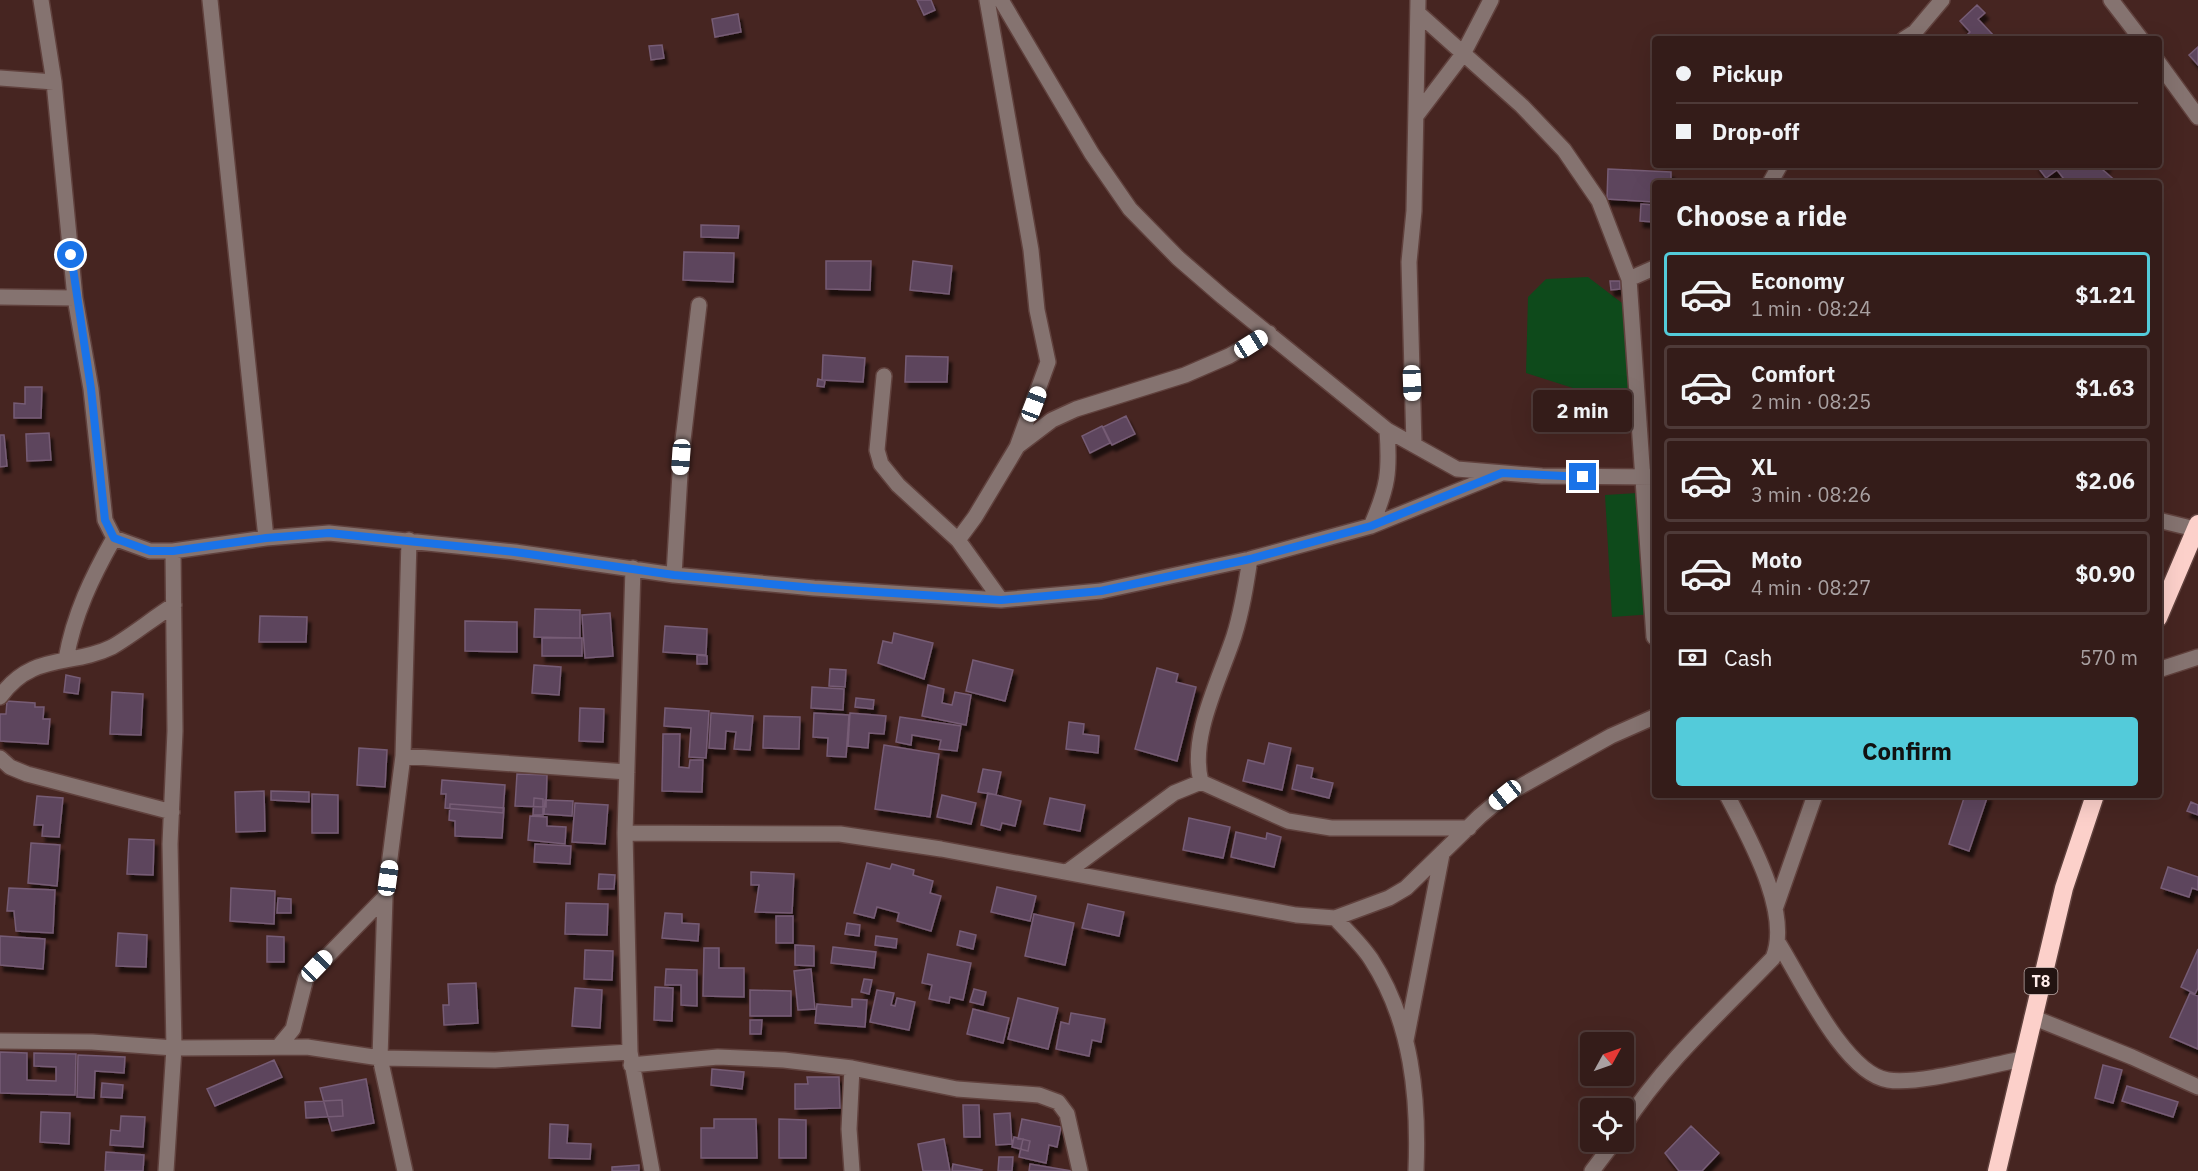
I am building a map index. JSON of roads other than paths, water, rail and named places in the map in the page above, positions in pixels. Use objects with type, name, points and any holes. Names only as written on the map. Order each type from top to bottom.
[{"type":"highway","points":[[2162,609],[2197,527]]},
{"type":"highway","name":"T8","points":[[1997,1171],[2064,888],[2094,798]]},
{"type":"street","points":[[41,0],[54,82],[75,298],[91,389],[105,520],[114,538],[150,551],[173,551],[266,538],[329,533],[409,540],[674,575],[814,588],[1001,600],[1101,591],[1250,559],[1371,526],[1502,473]]},
{"type":"street","points":[[210,0],[266,538]]},
{"type":"street","points":[[958,540],[980,509],[1017,447],[1048,363],[1037,310],[1031,250],[987,0]]},
{"type":"street","points":[[1001,0],[1092,154],[1130,209],[1178,258],[1387,429],[1457,469],[1542,476],[1649,477]]},
{"type":"street","points":[[1416,116],[1463,54],[1491,0]]},
{"type":"street","points":[[1909,36],[1915,32],[1942,0]]},
{"type":"street","points":[[2111,0],[2139,36]]},
{"type":"street","points":[[1418,6],[1463,54],[1522,106],[1564,150],[1599,201],[1634,276],[1649,477],[1652,573]]},
{"type":"street","points":[[1414,445],[1409,262],[1414,211],[1418,6]]},
{"type":"street","points":[[2162,68],[2198,117]]},
{"type":"street","points":[[0,78],[54,82]]},
{"type":"street","points":[[1634,276],[1652,269]]},
{"type":"street","points":[[1634,276],[1652,280]]},
{"type":"street","points":[[0,297],[75,298]]},
{"type":"street","points":[[674,575],[681,457],[699,305]]},
{"type":"street","points":[[1017,447],[1060,416],[1185,375],[1229,356],[1269,333]]},
{"type":"street","points":[[884,376],[877,450],[881,464],[898,485],[958,540],[1001,600]]},
{"type":"street","points":[[1371,526],[1385,495],[1390,468],[1387,429]]},
{"type":"street","points":[[2162,521],[2197,527]]},
{"type":"street","points":[[66,659],[85,591],[114,538]]},
{"type":"street","points":[[405,1171],[380,1058],[385,897],[403,756],[409,540]]},
{"type":"street","points":[[166,1171],[174,1048],[173,551]]},
{"type":"street","points":[[1201,782],[1198,772],[1199,741],[1245,596],[1250,559]]},
{"type":"street","points":[[633,568],[625,833],[631,1058],[652,1171]]},
{"type":"street","points":[[0,697],[24,674],[42,664],[88,655],[111,647],[174,604]]},
{"type":"street","points":[[2162,669],[2198,657]]},
{"type":"street","points":[[625,833],[840,834],[1067,872],[1296,915],[1335,918],[1366,908],[1406,888],[1505,795],[1611,736],[1652,718]]},
{"type":"street","points":[[403,756],[627,772]]},
{"type":"street","points":[[0,758],[10,767],[27,774],[172,812]]},
{"type":"street","points":[[1067,872],[1174,793],[1201,782],[1288,821],[1331,828],[1469,828]]},
{"type":"street","points":[[1729,798],[1755,849],[1775,909],[1779,944],[1852,1058],[1868,1073],[1887,1080],[1909,1080],[2023,1059]]},
{"type":"street","points":[[1775,909],[1814,798]]},
{"type":"street","points":[[1406,1040],[1442,854]]},
{"type":"street","points":[[279,1046],[293,1029],[306,978],[385,897]]},
{"type":"street","points":[[1335,918],[1370,958],[1391,996],[1406,1040],[1416,1090],[1416,1171]]},
{"type":"street","points":[[1634,1110],[1677,1054],[1773,958],[1779,944]]},
{"type":"street","points":[[2032,1017],[2132,1057],[2198,1087]]},
{"type":"street","points":[[0,1041],[92,1042],[174,1048],[307,1047],[380,1058],[495,1060],[718,1057],[784,1060],[852,1068],[957,1089],[1050,1099],[1058,1102],[1067,1114],[1080,1171]]},
{"type":"street","points":[[852,1068],[849,1130],[852,1171]]},
{"type":"street","points":[[1592,1171],[1606,1152]]}]
